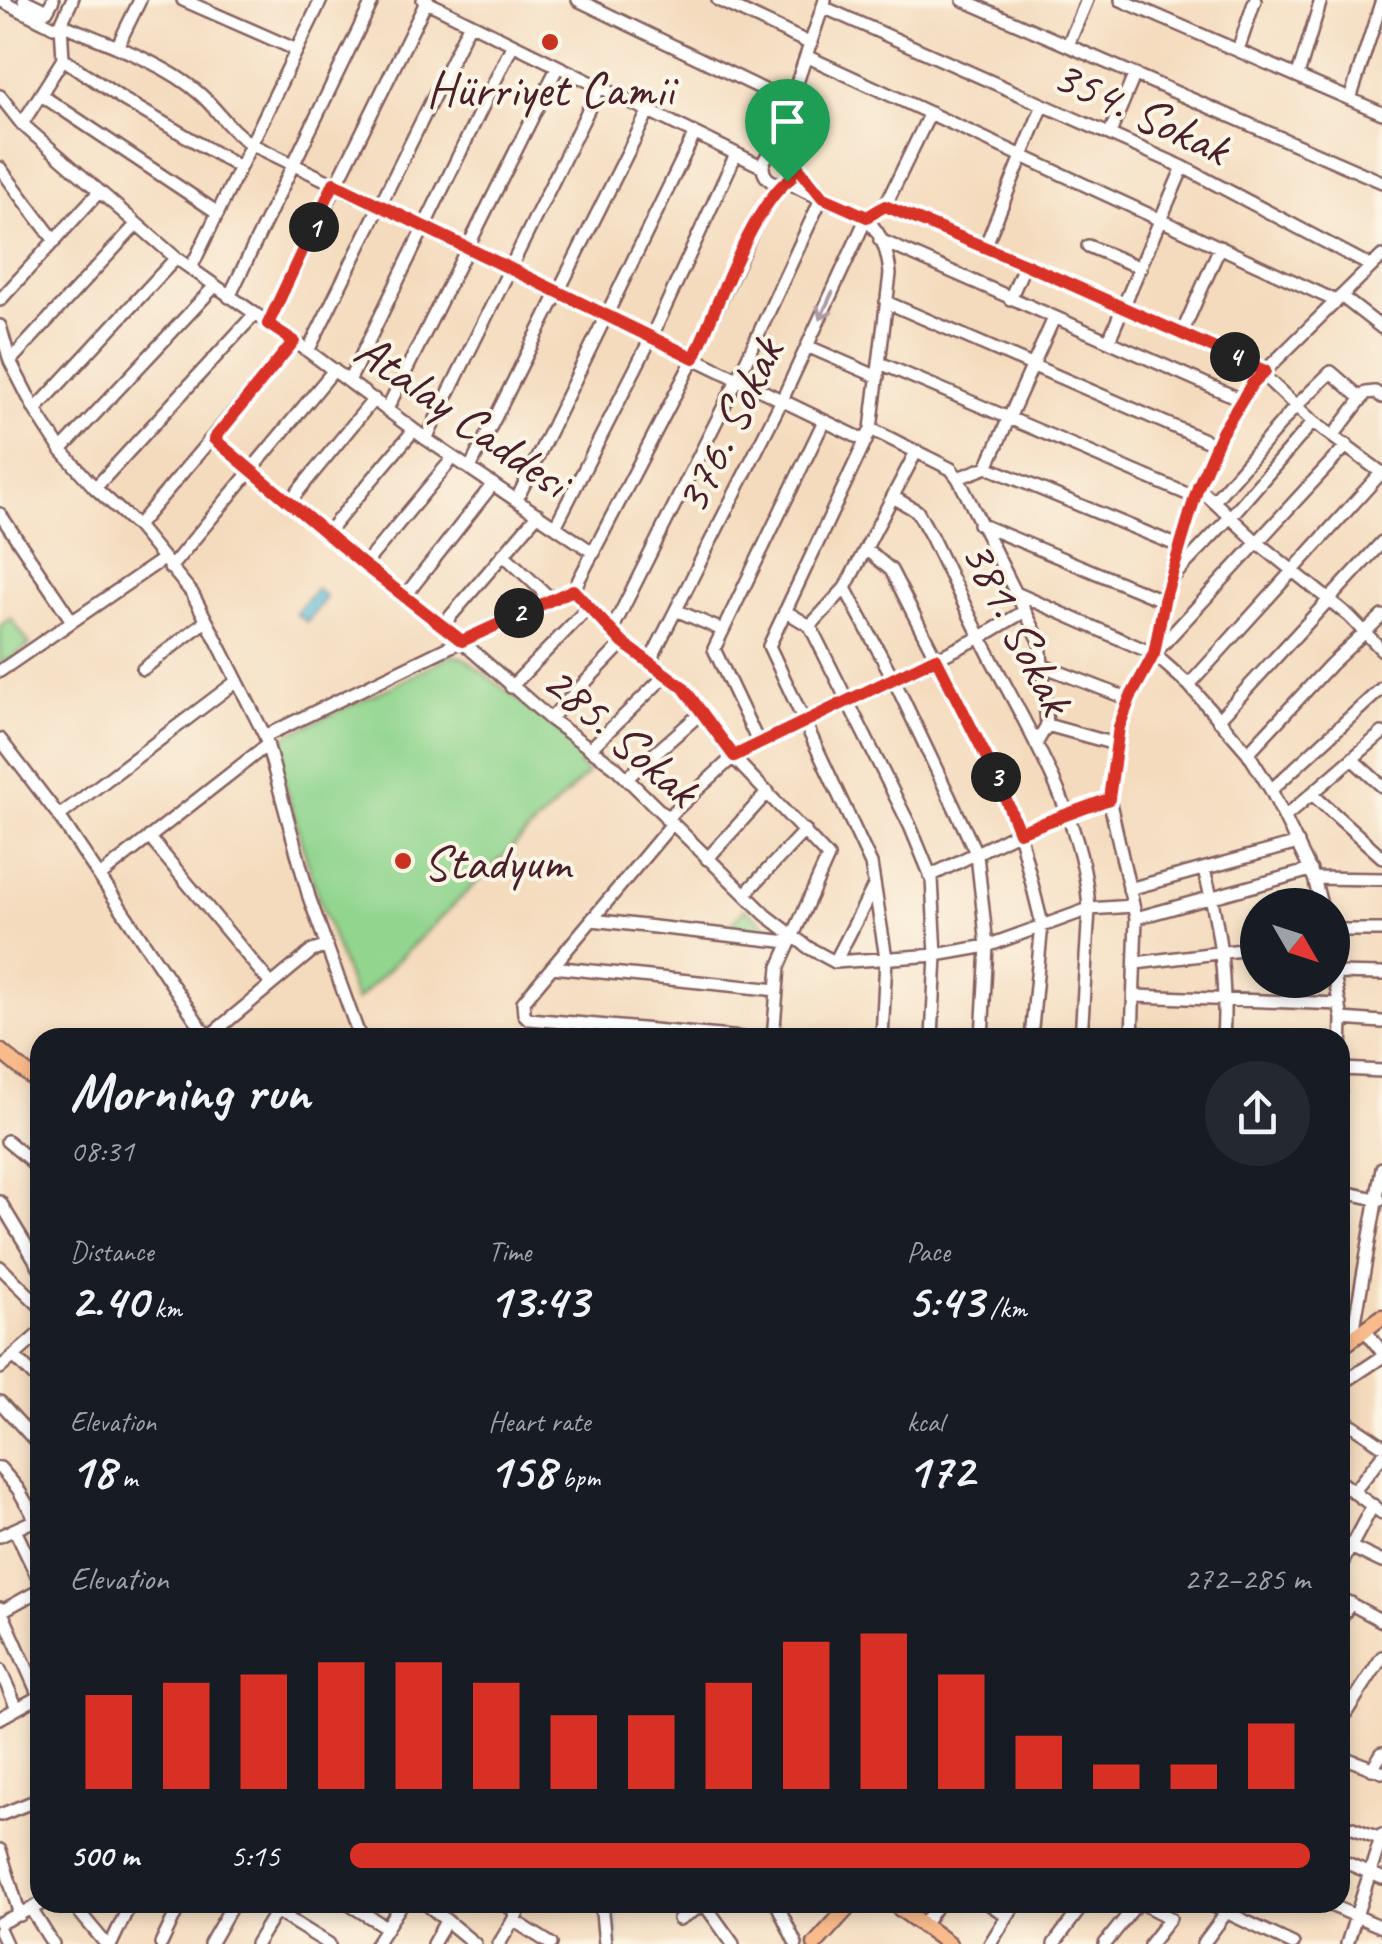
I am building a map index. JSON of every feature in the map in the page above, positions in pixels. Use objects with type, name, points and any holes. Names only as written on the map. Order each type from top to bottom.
[{"type":"main road","points":[[0,1051],[30,1076]]},
{"type":"main road","points":[[1352,1339],[1382,1317]]},
{"type":"main road","points":[[825,1941],[845,1913]]},
{"type":"main road","points":[[905,1913],[945,1943]]},
{"type":"street","points":[[0,0],[54,27],[61,24],[117,48],[200,94],[226,125],[251,144],[824,422],[916,452],[951,469],[1040,641],[1047,725],[1036,744]]},
{"type":"street","points":[[24,0],[47,11],[53,0]]},
{"type":"street","points":[[22,124],[63,59],[61,24],[72,0]]},
{"type":"street","points":[[117,48],[140,0]]},
{"type":"street","points":[[183,0],[297,50]]},
{"type":"street","points":[[191,268],[321,0]]},
{"type":"street","points":[[229,298],[373,0]]},
{"type":"street","points":[[578,0],[790,102]]},
{"type":"street","points":[[718,0],[930,113],[1338,298],[1382,328]]},
{"type":"street","points":[[963,0],[1382,182]]},
{"type":"street","points":[[1068,45],[1087,0]]},
{"type":"street","points":[[1121,0],[1382,113]]},
{"type":"street","points":[[1156,14],[1162,0]]},
{"type":"street","points":[[1238,50],[1255,0]]},
{"type":"street","points":[[1298,75],[1321,0]]},
{"type":"street","points":[[1350,99],[1382,0]]},
{"type":"street","points":[[268,324],[425,1],[766,167],[785,182],[867,217],[888,258],[879,370],[869,435],[768,646],[871,864],[886,958],[882,1028]]},
{"type":"street","points":[[761,212],[766,167],[824,3]]},
{"type":"street","name":"354. Sokak","points":[[824,3],[1378,262]]},
{"type":"street","points":[[308,350],[469,25]]},
{"type":"street","points":[[349,381],[512,46]]},
{"type":"street","points":[[63,59],[124,100],[239,167]]},
{"type":"street","points":[[387,409],[557,68]]},
{"type":"street","points":[[1110,134],[1134,76]]},
{"type":"street","points":[[426,439],[599,88]]},
{"type":"street","points":[[41,95],[218,213]]},
{"type":"street","name":"Atalay Caddesi","points":[[0,96],[22,124],[176,258],[426,439],[594,553]]},
{"type":"street","points":[[985,247],[1043,105]]},
{"type":"street","points":[[470,468],[648,112]]},
{"type":"street","points":[[867,217],[885,206],[930,113]]},
{"type":"street","points":[[100,876],[266,740],[573,590],[694,358],[761,212],[794,172],[783,124]]},
{"type":"street","points":[[517,499],[694,135]]},
{"type":"street","points":[[766,167],[777,151],[792,159],[822,197]]},
{"type":"street","points":[[556,526],[651,338],[736,154]]},
{"type":"street","points":[[0,168],[55,241]]},
{"type":"street","points":[[1109,340],[1183,168]]},
{"type":"street","points":[[0,300],[98,192]]},
{"type":"street","points":[[610,632],[738,378],[822,197]]},
{"type":"street","points":[[885,206],[1025,264],[1263,372],[1313,422],[1382,472],[1189,686]]},
{"type":"street","name":"376. Sokak","points":[[650,663],[782,400],[867,217]]},
{"type":"street","points":[[10,361],[135,226]]},
{"type":"street","points":[[880,240],[1242,400]]},
{"type":"street","points":[[1088,246],[1141,268]]},
{"type":"street","points":[[1182,333],[1220,247]]},
{"type":"street","points":[[35,410],[176,258]]},
{"type":"street","points":[[1154,654],[1164,601],[1196,492],[1216,445],[1263,372],[1378,262]]},
{"type":"street","points":[[1010,300],[1025,264]]},
{"type":"street","points":[[61,450],[214,287]]},
{"type":"street","points":[[886,302],[1216,445]]},
{"type":"street","points":[[95,488],[254,315]]},
{"type":"street","points":[[987,467],[1054,318]]},
{"type":"street","points":[[0,326],[10,361],[61,450],[137,526],[192,593],[237,680],[266,740],[325,947],[356,1028]]},
{"type":"street","points":[[137,526],[294,341]]},
{"type":"street","points":[[807,346],[1010,418],[1214,501],[1382,650]]},
{"type":"street","points":[[0,671],[166,563],[251,470],[334,370]]},
{"type":"street","points":[[1214,501],[1296,406],[1331,372],[1362,399]]},
{"type":"street","points":[[1333,436],[1366,393],[1375,392],[1382,397]]},
{"type":"street","points":[[290,501],[374,399]]},
{"type":"street","points":[[759,744],[714,648],[824,422]]},
{"type":"street","points":[[1170,580],[1313,422]]},
{"type":"street","points":[[326,534],[414,430]]},
{"type":"street","name":"285. Sokak","points":[[214,439],[364,565],[443,625],[511,687],[627,778],[791,939]]},
{"type":"street","points":[[1133,1028],[1134,912],[1109,799],[1115,744],[1130,698],[1154,654],[1347,445]]},
{"type":"street","points":[[810,626],[845,588],[916,452]]},
{"type":"street","points":[[364,565],[453,458]]},
{"type":"street","points":[[958,478],[987,467],[1180,547]]},
{"type":"street","points":[[405,596],[492,484]]},
{"type":"street","name":"381. Sokak","points":[[893,497],[917,511],[1036,744],[1066,815],[1088,888],[1082,1028]]},
{"type":"street","points":[[0,514],[72,622]]},
{"type":"street","points":[[443,625],[538,514]]},
{"type":"street","points":[[979,524],[1164,601]]},
{"type":"street","points":[[1218,720],[1382,542]]},
{"type":"street","points":[[867,550],[892,570],[998,780],[1019,832],[1042,924],[1031,1028]]},
{"type":"street","points":[[503,554],[550,598]]},
{"type":"street","points":[[845,588],[894,680],[976,855],[987,946],[983,1028]]},
{"type":"street","points":[[573,590],[610,632],[683,687],[734,756],[828,857],[780,967],[774,1028]]},
{"type":"street","points":[[1016,593],[1154,654],[1189,686],[1248,753],[1272,790],[1316,888]]},
{"type":"street","points":[[511,687],[587,608]]},
{"type":"street","points":[[785,610],[810,626],[910,826],[930,876],[936,955],[932,1028]]},
{"type":"street","points":[[678,611],[722,630]]},
{"type":"street","points":[[630,1028],[529,1019],[524,1014],[523,1002],[668,822],[734,756],[894,680],[1025,611]]},
{"type":"street","points":[[1248,753],[1382,616]]},
{"type":"street","points":[[142,669],[206,620]]},
{"type":"street","points":[[550,719],[623,643]]},
{"type":"street","points":[[1041,665],[1130,698]]},
{"type":"street","points":[[590,749],[666,675]]},
{"type":"street","points":[[59,816],[237,680]]},
{"type":"street","points":[[1272,790],[1382,688]]},
{"type":"street","points":[[627,778],[701,713]]},
{"type":"street","points":[[1047,725],[1115,744]]},
{"type":"street","points":[[1286,816],[1382,733]]},
{"type":"street","points":[[0,738],[59,816],[202,1028]]},
{"type":"street","points":[[1352,759],[1382,786]]},
{"type":"street","points":[[707,859],[768,792]]},
{"type":"street","points":[[1312,794],[1382,856]]},
{"type":"street","points":[[930,876],[1019,832],[1109,799]]},
{"type":"street","points":[[745,894],[806,830]]},
{"type":"street","points":[[149,837],[271,984]]},
{"type":"street","points":[[1129,889],[1298,843]]},
{"type":"street","points":[[1204,870],[1222,952],[1226,1000],[1223,1028]]},
{"type":"street","points":[[592,920],[791,939],[835,962],[936,955],[987,946],[1088,909],[1134,912],[1312,874],[1382,879]]},
{"type":"street","points":[[835,962],[874,886]]},
{"type":"street","points":[[1350,930],[1382,930]]},
{"type":"street","points":[[219,1028],[312,950],[325,947]]},
{"type":"street","points":[[1136,963],[1240,950]]},
{"type":"street","points":[[552,967],[777,990]]},
{"type":"street","points":[[1350,970],[1382,974]]},
{"type":"street","points":[[1135,996],[1340,1004]]},
{"type":"street","points":[[1339,998],[1342,1028]]},
{"type":"street","points":[[1342,1019],[1382,1022]]},
{"type":"street","points":[[1350,1065],[1382,1071]]},
{"type":"street","points":[[7,1141],[30,1160]]},
{"type":"street","points":[[1350,1378],[1382,1355],[1352,1339],[1382,1168]]},
{"type":"street","points":[[1350,1193],[1379,1200]]},
{"type":"street","points":[[0,1202],[30,1252]]},
{"type":"street","points":[[0,1267],[30,1296]]},
{"type":"street","points":[[0,1368],[30,1342]]},
{"type":"street","points":[[14,1356],[30,1372]]},
{"type":"street","points":[[0,1402],[30,1435]]},
{"type":"street","points":[[1350,1424],[1382,1445]]},
{"type":"street","points":[[1354,1491],[1382,1456]]},
{"type":"street","points":[[0,1468],[30,1509]]},
{"type":"street","points":[[1350,1488],[1377,1509],[1350,1539]]},
{"type":"street","points":[[0,1536],[30,1525]]},
{"type":"street","points":[[15,1530],[30,1561]]},
{"type":"street","points":[[1350,1546],[1382,1562]]},
{"type":"street","points":[[30,1595],[0,1610],[30,1674]]},
{"type":"street","points":[[1350,1603],[1382,1621]]},
{"type":"street","points":[[1350,1707],[1382,1658]]},
{"type":"street","points":[[0,1670],[16,1708]]},
{"type":"street","points":[[0,1718],[30,1701]]},
{"type":"street","points":[[1350,1760],[1377,1770],[1382,1753]]},
{"type":"street","points":[[0,1814],[30,1803]]},
{"type":"street","points":[[1347,1944],[1354,1918],[1376,1876],[1381,1837],[1350,1826]]},
{"type":"street","points":[[0,1850],[25,1912],[53,1944]]},
{"type":"street","points":[[1350,1864],[1376,1876]]},
{"type":"street","points":[[0,1923],[30,1909]]},
{"type":"street","points":[[82,1913],[109,1944],[126,1913]]},
{"type":"street","points":[[161,1944],[176,1913]]},
{"type":"street","points":[[210,1944],[228,1913]]},
{"type":"street","points":[[256,1944],[276,1913]]},
{"type":"street","points":[[287,1913],[324,1943]]},
{"type":"street","points":[[362,1913],[386,1928]]},
{"type":"street","points":[[376,1944],[396,1913]]},
{"type":"street","points":[[435,1913],[475,1944]]},
{"type":"street","points":[[499,1944],[517,1913]]},
{"type":"street","points":[[519,1913],[550,1944]]},
{"type":"street","points":[[603,1913],[605,1944]]},
{"type":"street","points":[[679,1919],[690,1913]]},
{"type":"street","points":[[713,1913],[733,1944]]},
{"type":"street","points":[[783,1913],[796,1944]]},
{"type":"street","points":[[922,1927],[932,1913]]},
{"type":"street","points":[[990,1944],[1006,1915],[1003,1913]]},
{"type":"street","points":[[1054,1944],[1077,1913]]},
{"type":"street","points":[[1105,1944],[1129,1913]]},
{"type":"street","points":[[1150,1944],[1170,1918],[1160,1913]]},
{"type":"street","points":[[1203,1944],[1226,1913],[1293,1944]]},
{"type":"street","points":[[1344,1913],[1382,1928]]},
{"type":"street","points":[[433,1944],[445,1923]]},
{"type":"street","points":[[0,1931],[6,1944]]},
{"type":"green space","points":[[11,618],[30,645],[0,666],[0,626]]},
{"type":"green space","name":"Stadyum","points":[[452,655],[464,658],[589,755],[579,765],[588,773],[356,1001],[316,891],[281,771],[284,736]]},
{"type":"green space","points":[[745,908],[776,934],[727,929]]},
{"type":"water","points":[[316,589],[326,597],[307,622],[296,614]]},
{"type":"waterway","points":[[616,1913],[617,1944]]},
{"type":"place","name":"Hürriyet Camii","points":[[550,42]]},
{"type":"place","name":"Stadyum","points":[[403,861]]},
{"type":"route","points":[[794,162],[822,197],[867,217],[885,206],[1265,371],[1252,384],[1221,434],[1194,497],[1164,601],[1154,654],[1119,727],[1109,799],[1019,832],[998,780],[936,658],[734,756],[683,687],[623,643],[573,590],[462,641],[214,439],[294,341],[268,324],[334,183],[694,358],[761,212],[787,181],[794,172],[794,162]]}]
